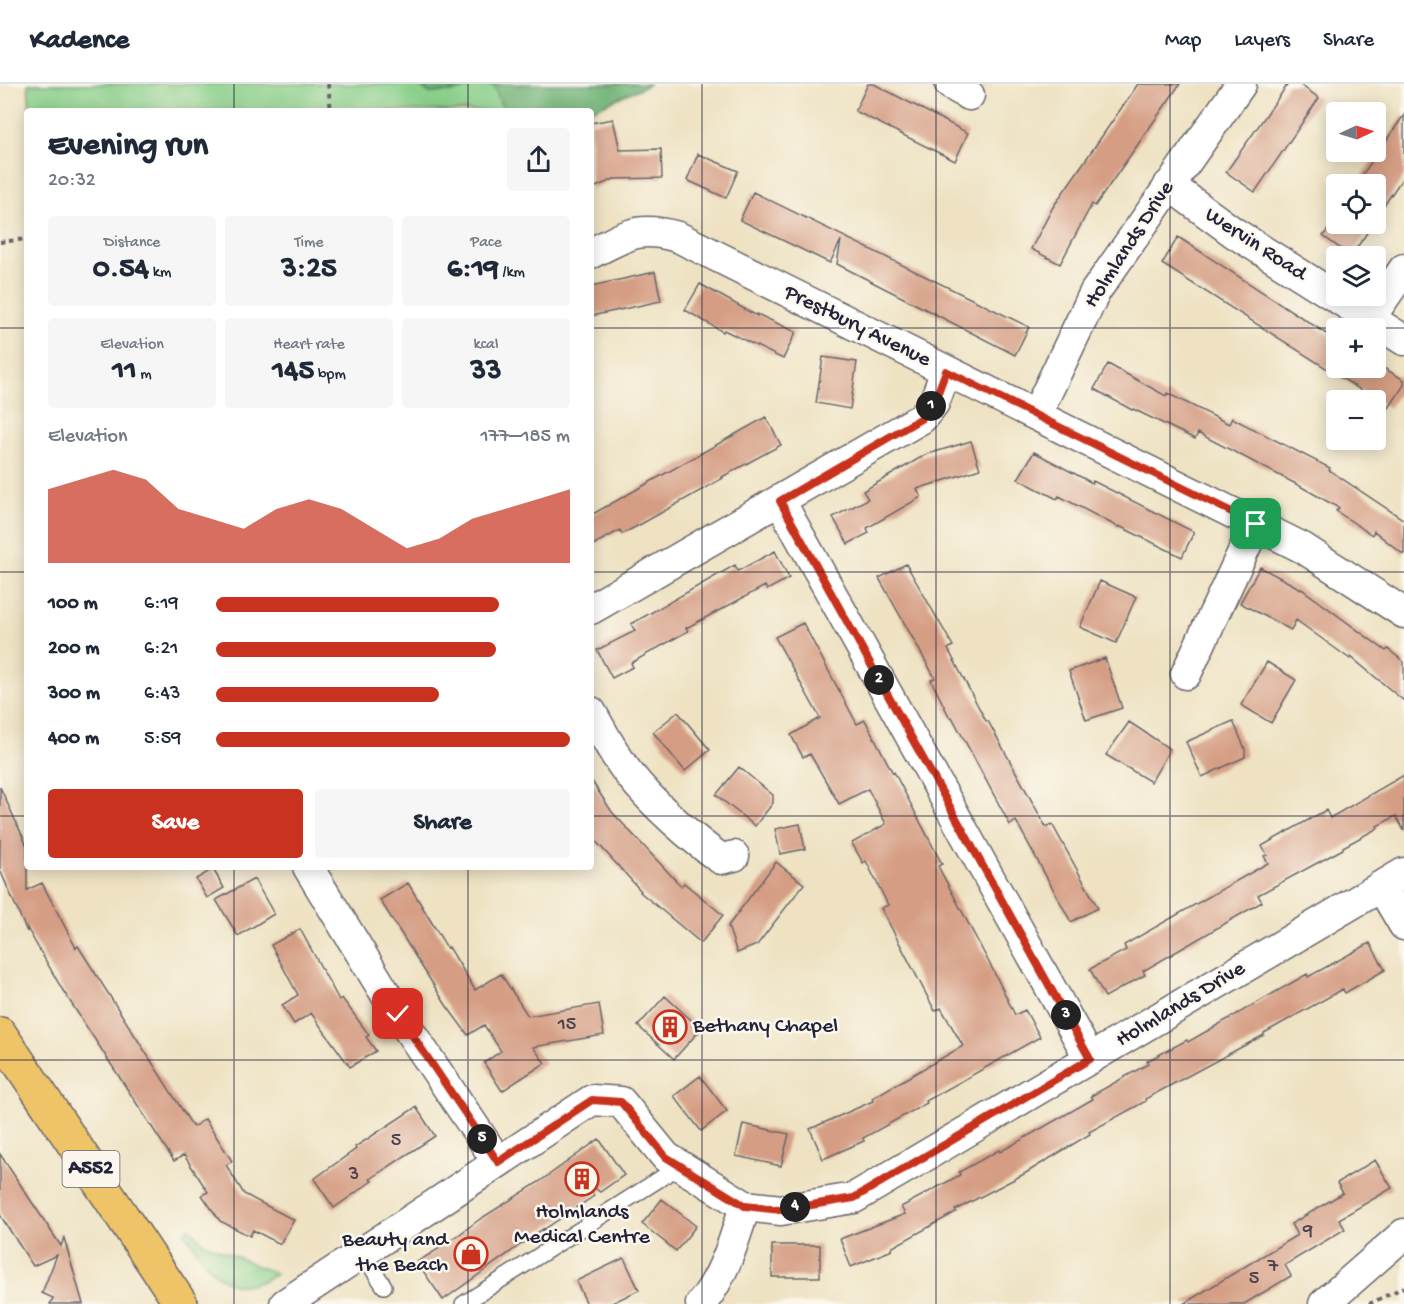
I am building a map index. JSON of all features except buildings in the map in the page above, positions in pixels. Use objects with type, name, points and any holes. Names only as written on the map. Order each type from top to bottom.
[{"type":"highway","name":"A552","points":[[0,1034],[181,1304]]},
{"type":"street","name":"Holmlands Drive","points":[[1036,415],[1095,292],[1241,84]]},
{"type":"street","name":"Wervin Road","points":[[1169,185],[1233,232],[1370,318]]},
{"type":"street","name":"Prestbury Avenue","points":[[594,252],[636,231],[656,231],[678,237],[1303,548],[1404,612]]},
{"type":"street","points":[[1370,318],[1404,269]]},
{"type":"street","name":"Wervin Road","points":[[1386,328],[1404,340]]},
{"type":"street","points":[[594,607],[922,418],[934,403],[946,371]]},
{"type":"street","points":[[780,501],[1090,1059]]},
{"type":"street","points":[[1186,674],[1256,524]]},
{"type":"street","points":[[594,717],[629,775],[702,846],[727,862]]},
{"type":"street","points":[[310,870],[398,1014],[498,1162]]},
{"type":"street","name":"Holmlands Drive","points":[[285,1304],[592,1100],[621,1102],[666,1157],[745,1206],[781,1210],[854,1198],[1392,879]]},
{"type":"street","points":[[1392,879],[1404,925]]},
{"type":"street","points":[[701,1304],[714,1288],[731,1249],[745,1206]]},
{"type":"street","points":[[1324,1304],[1404,1234]]},
{"type":"lane","points":[[463,1304],[680,1166]]},
{"type":"lane","points":[[362,1253],[384,1286]]},
{"type":"path","points":[[328,84],[331,108]]},
{"type":"path","points":[[0,242],[24,239]]},
{"type":"path","points":[[1369,1304],[1404,1287]]},
{"type":"green space","points":[[28,84],[416,84],[430,93],[459,91],[478,84],[494,85],[505,108],[30,108]]},
{"type":"green space","points":[[416,84],[478,84],[459,91],[430,93]]},
{"type":"green space","points":[[484,84],[650,84],[594,109],[505,108],[500,103],[494,85]]},
{"type":"green space","points":[[189,1228],[205,1243],[276,1274],[259,1282],[244,1285],[232,1284],[221,1278],[202,1258],[184,1232]]},
{"type":"place","name":"Bethany Chapel","points":[[670,1027]]},
{"type":"place","name":"Holmlands Medical Centre","points":[[582,1179]]},
{"type":"place","name":"Beauty and the Beach","points":[[471,1254]]},
{"type":"route","points":[[398,1014],[498,1162],[592,1100],[621,1102],[666,1157],[745,1206],[781,1210],[854,1198],[1090,1059],[780,501],[922,418],[934,403],[946,371],[1256,524]]}]
